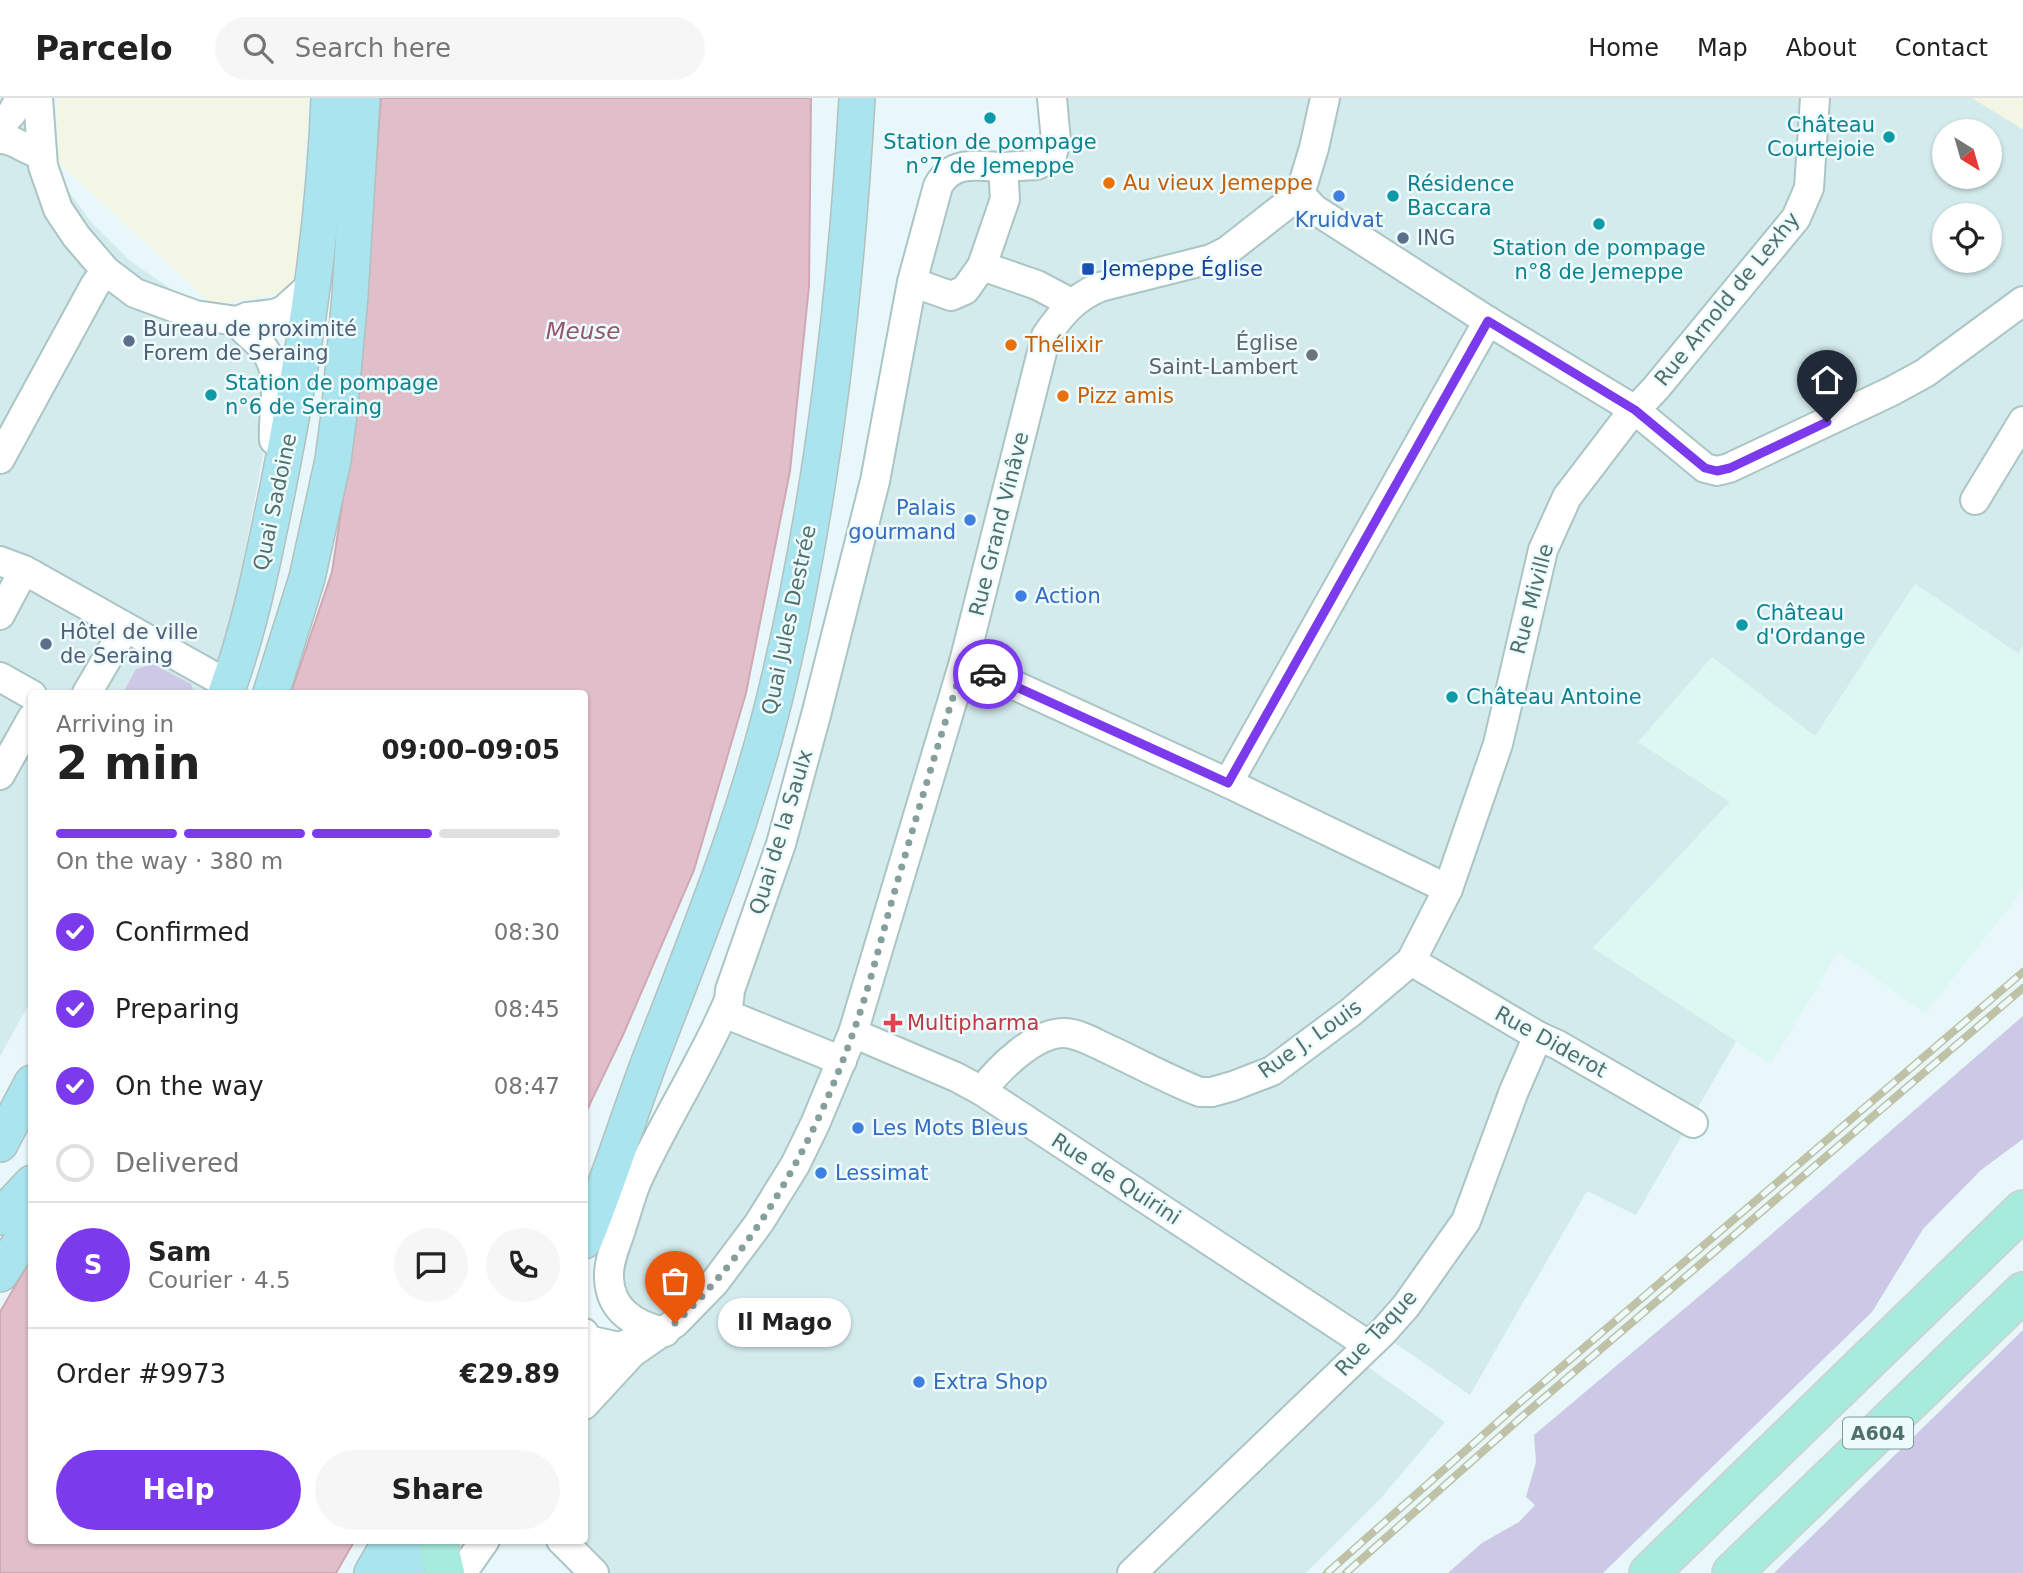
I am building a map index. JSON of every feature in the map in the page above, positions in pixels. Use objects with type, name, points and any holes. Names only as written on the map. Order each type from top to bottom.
[{"type":"highway","name":"A604","points":[[1649,1573],[2023,1210]]},
{"type":"highway","name":"A604","points":[[1732,1573],[2023,1292]]},
{"type":"main road","name":"Quai Sadoine","points":[[228,689],[256,590],[302,362],[313,284],[329,98]]},
{"type":"main road","points":[[272,690],[307,578],[334,449],[353,260],[362,98]]},
{"type":"main road","name":"Quai Jules Destrée","points":[[588,1231],[627,1120],[722,871],[764,740],[779,681],[810,520],[834,355],[851,208],[857,98]]},
{"type":"main road","points":[[0,1144],[28,1091]]},
{"type":"main road","name":"Quai Jules Destrée","points":[[588,1189],[627,1120]]},
{"type":"main road","points":[[0,1217],[28,1187]]},
{"type":"main road","points":[[0,1274],[28,1230]]},
{"type":"main road","points":[[372,1573],[389,1544]]},
{"type":"main road","points":[[402,1573],[439,1558]]},
{"type":"street","points":[[0,126],[12,113],[20,98]]},
{"type":"street","points":[[37,98],[40,153],[50,191],[58,209],[76,236],[106,271],[135,293],[156,303],[195,315],[237,321],[285,310],[313,284]]},
{"type":"street","name":"Quai de la Saulx","points":[[665,1332],[634,1322],[619,1308],[610,1288],[610,1266],[639,1177],[724,1013],[781,844],[880,461],[912,282],[938,186],[944,175],[955,168],[1037,165],[1051,158],[1056,141],[1052,98]]},
{"type":"street","points":[[982,266],[1037,285],[1072,303],[1085,293],[1100,288],[1211,259],[1227,251],[1300,194],[1325,98]]},
{"type":"street","name":"Rue Arnold de Lexhy","points":[[1635,410],[1796,218],[1809,188],[1815,98]]},
{"type":"street","points":[[0,139],[17,141],[32,152],[40,153]]},
{"type":"street","points":[[912,282],[944,295],[957,295],[972,283],[982,266],[1005,199],[1003,167]]},
{"type":"street","points":[[1300,194],[1314,209],[1488,321],[1635,410],[1705,468],[1717,471],[1730,468],[1925,373],[2023,301]]},
{"type":"street","points":[[0,459],[95,285],[106,271]]},
{"type":"street","name":"Rue Grand Vinâve","points":[[665,1332],[699,1299],[759,1223],[805,1146],[842,1061],[853,1033],[964,662],[1046,336],[1072,303]]},
{"type":"street","points":[[237,321],[263,347],[274,366],[277,392],[274,444],[283,464]]},
{"type":"street","points":[[1228,783],[1488,321]]},
{"type":"street","name":"Rue Miville","points":[[1448,890],[1498,744],[1543,550],[1567,497],[1635,410]]},
{"type":"street","points":[[1975,500],[2023,421]]},
{"type":"street","points":[[0,615],[12,565],[228,689]]},
{"type":"street","points":[[89,690],[125,628]]},
{"type":"street","points":[[964,662],[1228,783],[1448,890]]},
{"type":"street","points":[[0,677],[28,693]]},
{"type":"street","points":[[0,775],[28,725]]},
{"type":"street","name":"Rue J. Louis","points":[[982,1091],[999,1071],[1023,1050],[1041,1038],[1062,1033],[1088,1040],[1199,1092],[1212,1092],[1233,1086],[1272,1071],[1351,1012],[1411,961],[1448,890]]},
{"type":"street","name":"Rue Diderot","points":[[1411,961],[1693,1123]]},
{"type":"street","points":[[724,1013],[842,1061]]},
{"type":"street","name":"Rue de Quirini","points":[[853,1033],[932,1066],[982,1091],[1368,1345]]},
{"type":"street","name":"Rue Taque","points":[[1132,1573],[1406,1306],[1466,1221],[1514,1091],[1538,1036]]},
{"type":"street","points":[[588,1353],[619,1347],[665,1332]]},
{"type":"street","points":[[588,1401],[632,1353],[665,1332]]},
{"type":"street","points":[[439,1558],[475,1544]]},
{"type":"street","points":[[565,1544],[594,1573]]},
{"type":"shaded area","points":[[0,98],[54,98],[55,155],[69,192],[91,222],[129,260],[280,365],[222,673],[212,690],[28,690],[28,1006],[0,1056]]},
{"type":"shaded area","points":[[57,98],[308,98],[297,291],[213,305],[59,163]]},
{"type":"shaded area","points":[[1060,98],[2023,98],[2023,646],[2019,654],[1915,584],[1815,737],[1712,658],[1639,742],[1730,802],[1593,948],[1737,1040],[1636,1215],[1587,1191],[1470,1395],[1389,1339],[1360,1325],[847,1023],[795,1146],[737,1237],[664,1318],[626,1307],[620,1256],[640,1188],[719,1034],[954,178],[1041,174]]},
{"type":"shaded area","points":[[1972,98],[2023,98],[2023,129],[2022,129]]},
{"type":"shaded area","points":[[1915,584],[2018,654],[2023,646],[2023,889],[1926,1013],[1838,952],[1771,1064],[1593,948],[1730,802],[1638,742],[1712,657],[1815,736]]},
{"type":"shaded area","points":[[153,664],[191,684],[193,690],[125,690],[136,669]]},
{"type":"shaded area","points":[[2023,1016],[2023,1139],[1981,1170],[1923,1229],[1872,1312],[1603,1573],[1448,1573],[1482,1543],[1519,1522],[1535,1505],[1526,1497],[1536,1462],[1534,1435],[1722,1277]]},
{"type":"shaded area","points":[[863,1047],[959,1091],[1338,1338],[1367,1366],[1445,1422],[1381,1498],[1306,1573],[609,1573],[581,1544],[588,1544],[588,1415],[637,1360],[673,1339],[856,1051]]},
{"type":"shaded area","points":[[2023,1330],[2023,1573],[1774,1573]]},
{"type":"water","name":"Meuse","points":[[381,98],[811,98],[809,286],[790,471],[746,693],[694,870],[623,1035],[588,1108],[588,690],[292,690],[332,572],[358,397]]},
{"type":"water","points":[[28,1264],[28,1544],[353,1544],[336,1573],[0,1573],[0,1312]]},
{"type":"railway","points":[[1327,1573],[1517,1405],[2023,972]]},
{"type":"railway","points":[[1346,1573],[1525,1414],[2023,988]]},
{"type":"way so far","points":[[675,1323],[736,1255],[759,1223],[805,1146],[842,1061],[863,1003],[964,662],[988,674]]},
{"type":"place","name":"Station de pompage n°7 de Jemeppe","points":[[990,118]]},
{"type":"place","name":"Château Courtejoie","points":[[1889,137]]},
{"type":"place","name":"Au vieux Jemeppe","points":[[1109,183]]},
{"type":"place","name":"Kruidvat","points":[[1339,196]]},
{"type":"place","name":"Résidence Baccara","points":[[1393,196]]},
{"type":"place","name":"Station de pompage n°8 de Jemeppe","points":[[1599,224]]},
{"type":"place","name":"ING","points":[[1403,238]]},
{"type":"place","name":"Jemeppe Église","points":[[1088,269]]},
{"type":"place","name":"Bureau de proximité Forem de Seraing","points":[[129,341]]},
{"type":"place","name":"Thélixir","points":[[1011,345]]},
{"type":"place","name":"Église Saint-Lambert","points":[[1312,355]]},
{"type":"place","name":"Station de pompage n°6 de Seraing","points":[[211,395]]},
{"type":"place","name":"Pizz amis","points":[[1063,396]]},
{"type":"place","name":"Palais gourmand","points":[[970,520]]},
{"type":"place","name":"Action","points":[[1021,596]]},
{"type":"place","name":"Château d'Ordange","points":[[1742,625]]},
{"type":"place","name":"Hôtel de ville de Seraing","points":[[46,644]]},
{"type":"place","name":"Château Antoine","points":[[1452,697]]},
{"type":"place","name":"Multipharma","points":[[893,1023]]},
{"type":"place","name":"Les Mots Bleus","points":[[858,1128]]},
{"type":"place","name":"Lessimat","points":[[821,1173]]},
{"type":"place","name":"Il Mago","points":[[675,1323]]},
{"type":"place","name":"Extra Shop","points":[[919,1382]]},
{"type":"route","points":[[988,674],[1228,783],[1488,321],[1635,410],[1705,468],[1717,471],[1730,468],[1827,422]]}]
